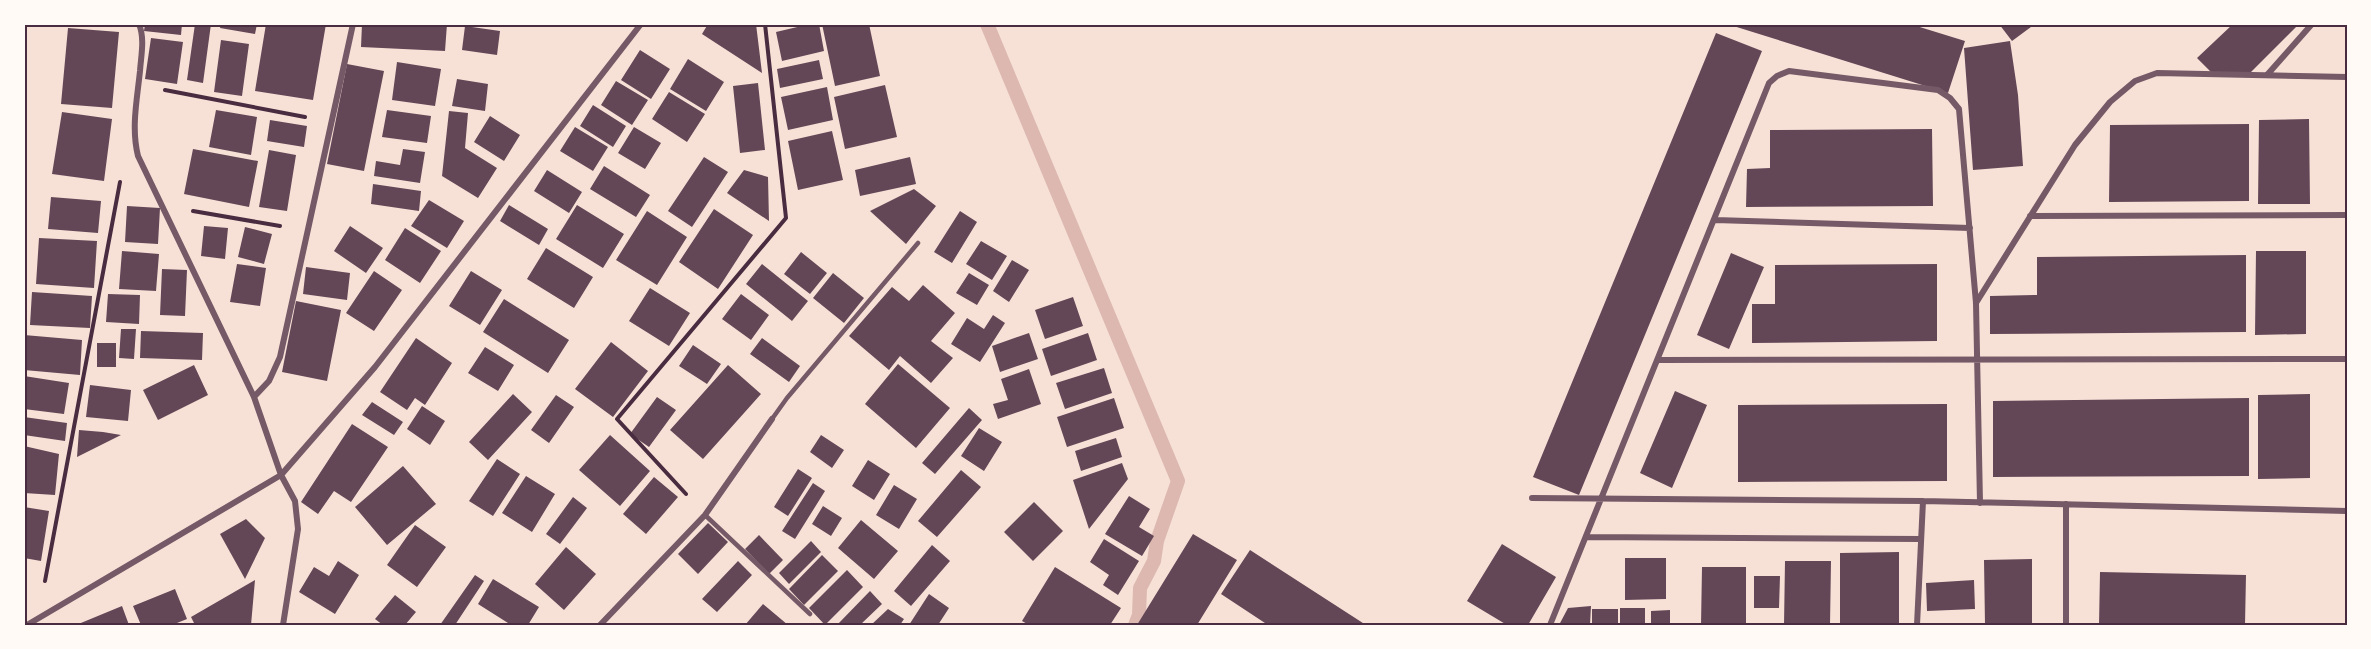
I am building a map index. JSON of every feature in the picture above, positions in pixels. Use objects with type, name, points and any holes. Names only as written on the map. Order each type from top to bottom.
[{"type":"street","points":[[139,24],[142,47],[134,141],[138,156],[254,397],[281,475],[295,501],[298,529],[283,625]]},
{"type":"street","points":[[254,397],[269,381],[280,357],[353,24]]},
{"type":"street","points":[[27,625],[38,621],[281,475],[375,367],[641,24]]},
{"type":"street","points":[[2267,75],[2312,24]]},
{"type":"street","points":[[1550,625],[1603,499],[1769,83],[1777,76],[1789,71],[1938,90],[1950,98],[1959,109],[1976,303],[1980,503]]},
{"type":"street","points":[[1976,303],[2074,146],[2110,102],[2135,81],[2157,73],[2347,77]]},
{"type":"street","points":[[2030,216],[2347,215]]},
{"type":"street","points":[[1715,220],[1971,228]]},
{"type":"street","points":[[1658,360],[2347,359]]},
{"type":"street","points":[[600,625],[705,515],[772,419]]},
{"type":"street","points":[[1532,498],[1923,501],[2347,511]]},
{"type":"street","points":[[1917,625],[1923,501]]},
{"type":"street","points":[[2066,504],[2066,625]]},
{"type":"street","points":[[1587,537],[1921,539]]},
{"type":"lane","points":[[772,419],[787,398],[918,243]]},
{"type":"lane","points":[[705,515],[810,614]]},
{"type":"path","points":[[705,515],[617,419],[786,218],[765,24]]},
{"type":"path","points":[[138,85],[332,122]]},
{"type":"path","points":[[38,621],[122,174],[134,141]]},
{"type":"path","points":[[163,206],[308,231]]},
{"type":"building","points":[[145,24],[182,24],[181,35],[144,31]]},
{"type":"building","points":[[195,24],[211,24],[203,83],[187,80]]},
{"type":"building","points":[[221,24],[257,24],[255,34],[220,28]]},
{"type":"building","points":[[266,24],[326,24],[313,100],[255,91]]},
{"type":"building","points":[[362,24],[447,24],[445,51],[361,47]]},
{"type":"building","points":[[708,24],[756,24],[762,73],[702,34]]},
{"type":"building","points":[[819,24],[824,51],[782,61],[776,32]]},
{"type":"building","points":[[822,24],[869,24],[880,76],[835,86]]},
{"type":"building","points":[[1727,24],[1910,24],[1965,41],[1948,93]]},
{"type":"building","points":[[1999,24],[2035,24],[2012,41]]},
{"type":"building","points":[[2233,24],[2299,24],[2251,72],[2212,73],[2197,58]]},
{"type":"building","points":[[465,26],[500,31],[497,55],[462,50]]},
{"type":"building","points":[[68,28],[119,32],[112,108],[61,104]]},
{"type":"building","points":[[1716,33],[1762,51],[1579,495],[1533,477]]},
{"type":"building","points":[[151,38],[183,42],[177,84],[145,79]]},
{"type":"building","points":[[221,40],[249,44],[242,96],[214,92]]},
{"type":"building","points":[[2010,41],[2018,95],[2023,166],[1973,170],[1964,48]]},
{"type":"building","points":[[640,50],[670,69],[651,99],[621,80]]},
{"type":"building","points":[[688,59],[724,82],[706,111],[670,89]]},
{"type":"building","points":[[819,60],[823,79],[780,88],[777,69]]},
{"type":"building","points":[[397,62],[441,69],[435,106],[392,100]]},
{"type":"building","points":[[347,64],[384,71],[364,171],[327,164]]},
{"type":"building","points":[[457,79],[488,84],[485,111],[452,106]]},
{"type":"building","points":[[616,81],[648,100],[632,125],[601,105]]},
{"type":"building","points":[[758,83],[765,150],[740,153],[733,86]]},
{"type":"building","points":[[885,85],[897,137],[845,149],[834,97]]},
{"type":"building","points":[[827,87],[833,120],[788,130],[781,97]]},
{"type":"building","points":[[669,92],[705,114],[687,142],[652,119]]},
{"type":"building","points":[[593,105],[626,126],[613,147],[580,126]]},
{"type":"building","points":[[216,110],[257,117],[251,155],[209,147]]},
{"type":"building","points":[[387,110],[431,116],[427,143],[382,137]]},
{"type":"building","points":[[449,111],[468,113],[465,148],[497,168],[478,198],[442,176]]},
{"type":"building","points":[[62,112],[112,119],[104,181],[52,174]]},
{"type":"building","points":[[490,116],[520,135],[504,161],[474,142]]},
{"type":"building","points":[[2309,119],[2310,204],[2258,204],[2259,120]]},
{"type":"building","points":[[270,120],[307,126],[304,147],[267,141]]},
{"type":"building","points":[[2249,124],[2249,201],[2109,202],[2110,125]]},
{"type":"building","points":[[575,127],[608,147],[593,171],[560,151]]},
{"type":"building","points":[[634,127],[661,143],[645,169],[618,153]]},
{"type":"building","points":[[1932,129],[1933,206],[1746,207],[1747,169],[1770,168],[1770,130]]},
{"type":"building","points":[[832,131],[843,180],[798,190],[788,141]]},
{"type":"building","points":[[193,149],[258,161],[249,207],[184,194]]},
{"type":"building","points":[[403,149],[425,152],[420,183],[374,176],[376,161],[400,165]]},
{"type":"building","points":[[269,150],[296,155],[287,211],[259,207]]},
{"type":"building","points":[[704,157],[728,172],[692,227],[668,211]]},
{"type":"building","points":[[910,157],[916,184],[860,196],[855,170]]},
{"type":"building","points":[[604,166],[650,195],[636,217],[590,189]]},
{"type":"building","points":[[547,170],[582,192],[569,213],[534,191]]},
{"type":"building","points":[[744,170],[768,177],[769,221],[727,193]]},
{"type":"building","points":[[373,184],[421,191],[419,211],[371,204]]},
{"type":"building","points":[[914,189],[936,206],[906,244],[870,211]]},
{"type":"building","points":[[51,197],[101,201],[98,233],[48,229]]},
{"type":"building","points":[[429,200],[464,221],[447,248],[411,226]]},
{"type":"building","points":[[509,205],[548,229],[539,245],[500,221]]},
{"type":"building","points":[[577,205],[624,234],[603,268],[556,239]]},
{"type":"building","points":[[127,206],[160,208],[158,244],[125,242]]},
{"type":"building","points":[[714,209],[753,235],[718,289],[679,262]]},
{"type":"building","points":[[647,211],[687,237],[657,285],[616,260]]},
{"type":"building","points":[[960,211],[977,222],[952,263],[934,252]]},
{"type":"building","points":[[204,226],[228,228],[225,259],[201,256]]},
{"type":"building","points":[[350,226],[383,248],[366,273],[334,251]]},
{"type":"building","points":[[245,227],[272,234],[264,264],[238,257]]},
{"type":"building","points":[[405,228],[441,251],[420,283],[385,260]]},
{"type":"building","points":[[39,238],[97,241],[94,288],[36,284]]},
{"type":"building","points":[[981,241],[1007,256],[992,280],[966,264]]},
{"type":"building","points":[[546,248],[593,277],[574,308],[527,279]]},
{"type":"building","points":[[122,251],[159,254],[156,291],[119,289]]},
{"type":"building","points":[[2256,251],[2306,251],[2306,334],[2255,335]]},
{"type":"building","points":[[801,252],[827,273],[810,294],[784,274]]},
{"type":"building","points":[[1731,253],[1764,267],[1729,349],[1697,335]]},
{"type":"building","points":[[2246,255],[2246,332],[1990,334],[1990,296],[2037,295],[2037,257]]},
{"type":"building","points":[[1012,260],[1029,270],[1009,302],[993,291]]},
{"type":"building","points":[[237,264],[266,268],[260,306],[230,302]]},
{"type":"building","points":[[762,264],[808,301],[792,321],[746,284]]},
{"type":"building","points":[[1937,264],[1937,341],[1752,343],[1752,304],[1775,304],[1775,265]]},
{"type":"building","points":[[306,267],[350,273],[347,300],[303,294]]},
{"type":"building","points":[[162,269],[187,270],[185,316],[160,315]]},
{"type":"building","points":[[374,271],[402,290],[374,331],[346,313]]},
{"type":"building","points":[[471,271],[502,290],[480,325],[449,306]]},
{"type":"building","points":[[833,273],[864,298],[844,323],[813,298]]},
{"type":"building","points":[[969,273],[989,285],[977,305],[956,293]]},
{"type":"building","points":[[923,285],[955,313],[931,341],[953,358],[931,383],[900,356],[889,370],[849,336],[892,287],[909,301]]},
{"type":"building","points":[[650,288],[690,313],[669,346],[629,321]]},
{"type":"building","points":[[32,292],[92,296],[90,328],[30,325]]},
{"type":"building","points":[[108,294],[140,295],[139,324],[106,322]]},
{"type":"building","points":[[741,294],[769,315],[751,340],[722,319]]},
{"type":"building","points":[[1073,297],[1083,326],[1045,339],[1035,310]]},
{"type":"building","points":[[504,299],[569,340],[548,373],[483,332]]},
{"type":"building","points":[[296,301],[341,310],[327,381],[282,372]]},
{"type":"building","points":[[993,315],[1005,323],[980,362],[951,344],[967,318],[984,329]]},
{"type":"building","points":[[121,329],[136,329],[134,359],[119,358]]},
{"type":"building","points":[[141,331],[203,333],[202,360],[140,358]]},
{"type":"building","points":[[1029,333],[1038,359],[1000,372],[992,346]]},
{"type":"building","points":[[1088,333],[1097,360],[1051,376],[1042,349]]},
{"type":"building","points":[[24,335],[82,340],[80,375],[24,370]]},
{"type":"building","points":[[416,338],[452,363],[425,405],[415,398],[407,410],[380,392]]},
{"type":"building","points":[[762,338],[800,366],[789,382],[750,354]]},
{"type":"building","points":[[611,342],[648,371],[613,417],[575,389]]},
{"type":"building","points":[[97,343],[116,343],[116,367],[97,367]]},
{"type":"building","points":[[693,345],[721,364],[707,384],[679,366]]},
{"type":"building","points":[[485,347],[514,365],[498,391],[468,373]]},
{"type":"building","points":[[898,364],[950,408],[916,448],[865,404]]},
{"type":"building","points":[[194,365],[208,395],[158,420],[143,390]]},
{"type":"building","points":[[728,365],[761,394],[703,459],[670,430]]},
{"type":"building","points":[[1104,368],[1112,393],[1065,409],[1056,383]]},
{"type":"building","points":[[1029,369],[1041,404],[998,419],[993,404],[1008,400],[1001,379]]},
{"type":"building","points":[[24,376],[69,383],[64,414],[24,409]]},
{"type":"building","points":[[90,385],[131,390],[128,421],[86,417]]},
{"type":"building","points":[[1675,391],[1707,405],[1672,488],[1640,473]]},
{"type":"building","points":[[513,394],[532,412],[488,460],[469,442]]},
{"type":"building","points":[[2310,394],[2310,478],[2258,479],[2258,395]]},
{"type":"building","points":[[556,395],[574,407],[549,443],[531,430]]},
{"type":"building","points":[[657,397],[676,410],[649,447],[630,434]]},
{"type":"building","points":[[1114,398],[1124,428],[1067,447],[1057,417]]},
{"type":"building","points":[[2249,398],[2249,476],[1993,477],[1993,401]]},
{"type":"building","points":[[372,402],[403,422],[394,435],[362,415]]},
{"type":"building","points":[[1947,404],[1947,481],[1738,482],[1738,405]]},
{"type":"building","points":[[422,406],[445,421],[430,445],[407,429]]},
{"type":"building","points":[[969,408],[982,420],[935,474],[922,463]]},
{"type":"building","points":[[24,417],[67,423],[65,441],[24,435]]},
{"type":"building","points":[[352,424],[388,447],[351,502],[334,491],[318,514],[301,502]]},
{"type":"building","points":[[979,428],[1002,442],[984,471],[961,456]]},
{"type":"building","points":[[79,430],[103,432],[121,435],[77,457]]},
{"type":"building","points":[[610,435],[650,471],[620,506],[579,470]]},
{"type":"building","points":[[821,435],[844,450],[832,468],[810,452]]},
{"type":"building","points":[[1116,438],[1122,457],[1081,471],[1075,451]]},
{"type":"building","points":[[24,446],[59,454],[55,495],[24,493]]},
{"type":"building","points":[[497,459],[520,474],[493,516],[469,501]]},
{"type":"building","points":[[868,460],[890,474],[874,500],[852,486]]},
{"type":"building","points":[[1122,463],[1128,479],[1089,529],[1073,480]]},
{"type":"building","points":[[403,466],[436,504],[387,545],[355,507]]},
{"type":"building","points":[[798,469],[812,478],[788,516],[774,507]]},
{"type":"building","points":[[961,470],[981,487],[937,537],[918,521]]},
{"type":"building","points":[[526,476],[555,494],[532,532],[502,513]]},
{"type":"building","points":[[654,477],[678,497],[646,534],[623,514]]},
{"type":"building","points":[[813,483],[825,491],[795,539],[782,531]]},
{"type":"building","points":[[894,485],[917,499],[899,529],[876,515]]},
{"type":"building","points":[[1129,496],[1150,509],[1139,527],[1154,536],[1142,556],[1105,534]]},
{"type":"building","points":[[573,497],[587,508],[560,544],[546,534]]},
{"type":"building","points":[[1034,502],[1063,531],[1033,561],[1004,532]]},
{"type":"building","points":[[823,506],[842,518],[831,536],[812,524]]},
{"type":"building","points":[[24,507],[49,511],[41,561],[24,558]]},
{"type":"building","points":[[246,519],[265,538],[245,579],[220,534]]},
{"type":"building","points":[[861,520],[898,551],[874,579],[838,548]]},
{"type":"building","points":[[708,523],[728,542],[698,574],[678,554]]},
{"type":"building","points":[[415,525],[446,547],[417,587],[387,565]]},
{"type":"building","points":[[1193,534],[1237,560],[1197,625],[1137,625]]},
{"type":"building","points":[[759,535],[783,560],[769,574],[745,549]]},
{"type":"building","points":[[1104,539],[1139,561],[1118,595],[1103,585],[1109,575],[1090,562]]},
{"type":"building","points":[[811,541],[821,552],[789,584],[779,573]]},
{"type":"building","points":[[1502,544],[1556,577],[1528,625],[1507,625],[1467,601]]},
{"type":"building","points":[[932,545],[950,561],[911,606],[894,591]]},
{"type":"building","points":[[566,547],[596,574],[564,610],[535,584]]},
{"type":"building","points":[[1250,550],[1366,625],[1268,625],[1221,594]]},
{"type":"building","points":[[1899,552],[1899,625],[1840,625],[1840,553]]},
{"type":"building","points":[[822,555],[838,571],[804,605],[789,589]]},
{"type":"building","points":[[1625,558],[1666,558],[1666,599],[1625,600]]},
{"type":"building","points":[[2032,559],[2032,625],[1985,625],[1984,560]]},
{"type":"building","points":[[338,561],[359,575],[335,614],[299,592],[314,567],[329,576]]},
{"type":"building","points":[[738,561],[752,575],[717,612],[702,599]]},
{"type":"building","points":[[1785,561],[1831,561],[1830,625],[1784,625]]},
{"type":"building","points":[[1055,567],[1121,608],[1110,625],[1029,625],[1022,621]]},
{"type":"building","points":[[1702,567],[1746,567],[1746,625],[1701,625]]},
{"type":"building","points":[[847,570],[863,587],[825,625],[809,608]]},
{"type":"building","points":[[2100,572],[2246,575],[2245,625],[2099,625]]},
{"type":"building","points":[[475,575],[484,581],[455,625],[440,625]]},
{"type":"building","points":[[1754,576],[1780,576],[1779,608],[1754,608]]},
{"type":"building","points":[[493,579],[539,607],[528,625],[511,625],[478,604]]},
{"type":"building","points":[[255,580],[251,625],[195,625],[191,617]]},
{"type":"building","points":[[1974,580],[1975,609],[1927,611],[1926,583]]},
{"type":"building","points":[[175,589],[187,619],[172,625],[141,625],[133,606]]},
{"type":"building","points":[[870,591],[882,604],[860,625],[837,625]]},
{"type":"building","points":[[929,594],[949,608],[938,625],[909,625]]},
{"type":"building","points":[[395,595],[416,612],[405,625],[383,625],[375,619]]},
{"type":"building","points":[[763,604],[788,625],[745,625]]},
{"type":"building","points":[[122,606],[129,625],[76,625]]},
{"type":"building","points":[[1591,606],[1590,625],[1559,625],[1568,608]]},
{"type":"building","points":[[1620,608],[1645,608],[1645,625],[1620,625]]},
{"type":"building","points":[[888,609],[904,619],[900,625],[871,625]]},
{"type":"building","points":[[1592,609],[1618,609],[1618,625],[1592,625]]},
{"type":"building","points":[[1670,610],[1670,625],[1651,625],[1651,611]]},
{"type":"waterway","points":[[987,24],[1178,481],[1157,541],[1154,561],[1140,588],[1139,615],[1135,625]]}]
